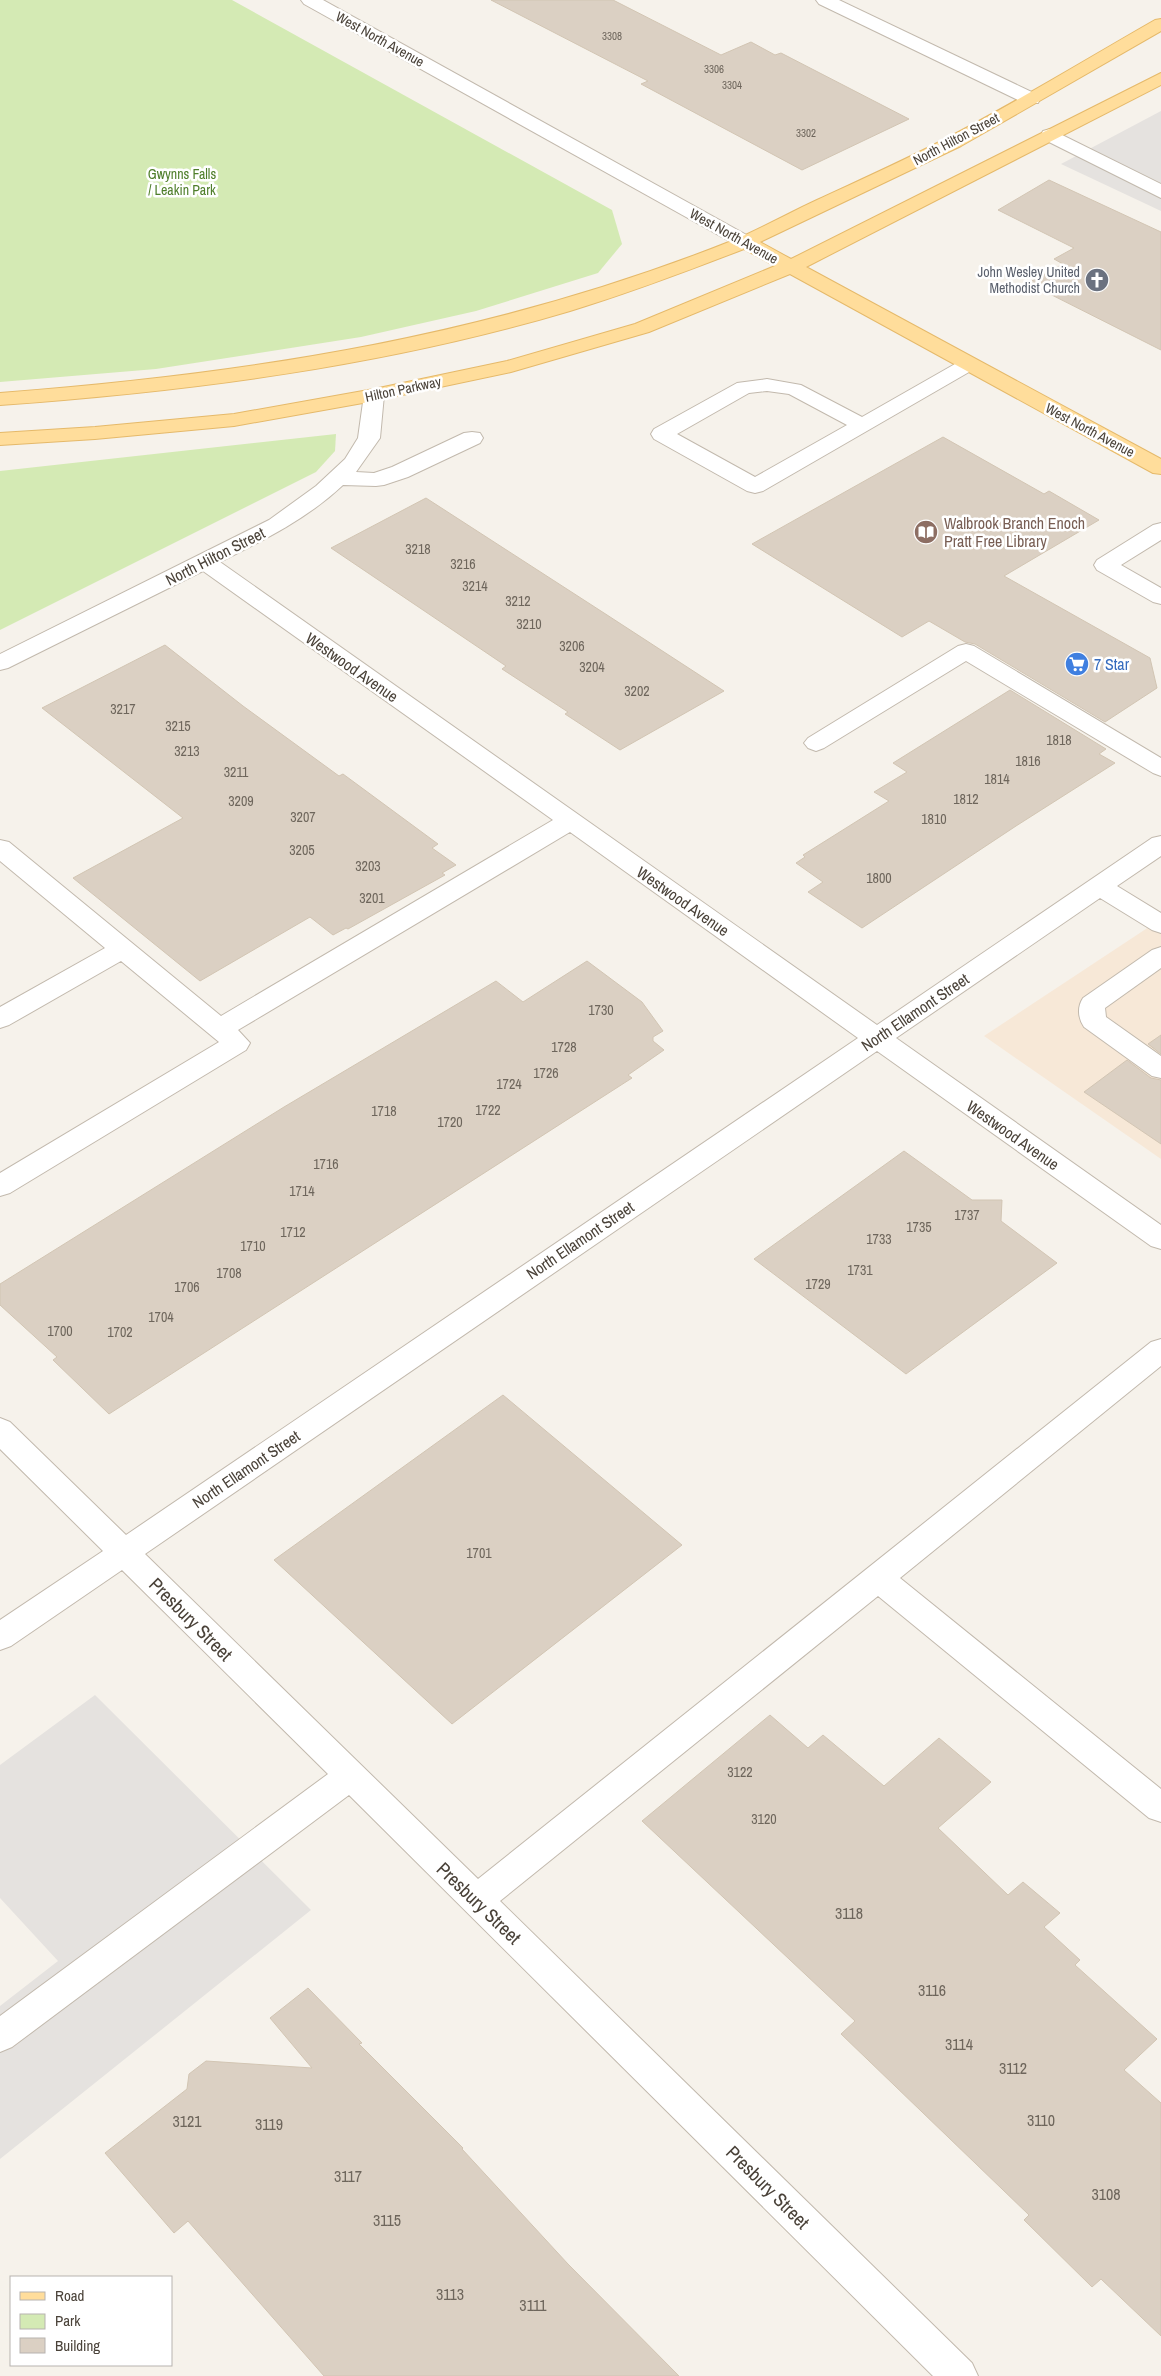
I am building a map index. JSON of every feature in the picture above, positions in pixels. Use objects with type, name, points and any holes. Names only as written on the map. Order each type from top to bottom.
[{"type":"main road","name":"North Hilton Street","points":[[744,242],[970,134],[1161,24]]},
{"type":"main road","points":[[790,267],[1161,78]]},
{"type":"main road","name":"West North Avenue","points":[[744,242],[1161,468]]},
{"type":"main road","points":[[0,399],[82,394],[229,377],[361,357],[481,330],[607,294],[744,242]]},
{"type":"main road","name":"Hilton Parkway","points":[[0,440],[234,420],[374,395],[511,366],[642,328],[790,267]]},
{"type":"street","name":"West North Avenue","points":[[310,0],[744,242]]},
{"type":"street","points":[[824,0],[1031,99]]},
{"type":"street","points":[[1050,135],[1161,192]]},
{"type":"street","points":[[862,425],[794,388],[768,385],[744,387],[662,434],[755,486],[862,425],[969,364]]},
{"type":"street","name":"North Hilton Street","points":[[0,663],[277,525],[324,492],[353,463],[370,438],[374,395]]},
{"type":"street","points":[[337,478],[376,480],[400,472],[472,438]]},
{"type":"street","points":[[1161,530],[1105,565],[1161,597]]},
{"type":"street","name":"Westwood Avenue","points":[[205,562],[1161,1239]]},
{"type":"street","points":[[816,743],[966,651],[1161,768]]},
{"type":"street","points":[[220,1029],[570,820]]},
{"type":"street","name":"North Ellamont Street","points":[[0,1637],[1161,844]]},
{"type":"street","points":[[0,848],[237,1043],[0,1186]]},
{"type":"street","points":[[1099,886],[1161,924]]},
{"type":"street","points":[[0,1019],[122,949]]},
{"type":"street","points":[[1161,956],[1092,1004],[1093,1021],[1161,1069]]},
{"type":"street","points":[[477,1900],[1161,1350]]},
{"type":"street","name":"Presbury Street","points":[[0,1430],[959,2376]]},
{"type":"street","points":[[878,1578],[1161,1808]]},
{"type":"street","points":[[0,2036],[350,1776]]},
{"type":"shaded area","points":[[1161,111],[1161,211],[1061,164]]},
{"type":"shaded area","points":[[1161,919],[1161,1159],[984,1036]]},
{"type":"shaded area","points":[[95,1695],[311,1910],[0,2159],[0,2006],[58,1961],[0,1898],[0,1765]]},
{"type":"green space","name":"Gwynns Falls / Leakin Park","points":[[0,0],[232,0],[612,210],[622,244],[598,273],[476,311],[361,337],[156,369],[0,382]]},
{"type":"green space","points":[[336,434],[335,451],[316,472],[0,630],[0,471]]},
{"type":"building","points":[[491,0],[613,0],[721,55],[751,42],[775,55],[781,53],[909,119],[802,170],[641,84],[648,81]]},
{"type":"building","name":"John Wesley United Methodist Church","points":[[1049,180],[1161,232],[1161,350],[1028,283],[1063,264],[1054,259],[1074,248],[998,210]]},
{"type":"building","name":"Walbrook Branch Enoch Pratt Free Library","points":[[943,437],[1044,494],[1049,491],[1099,520],[1004,576],[1150,658],[1157,688],[1105,722],[975,644],[965,642],[929,621],[902,637],[752,544]]},
{"type":"building","points":[[426,498],[724,691],[620,750],[565,714],[568,712],[502,669],[506,666],[331,548]]},
{"type":"building","points":[[165,645],[243,706],[339,776],[343,774],[438,844],[432,848],[456,865],[442,873],[445,875],[348,929],[346,928],[333,935],[310,917],[200,981],[73,878],[183,818],[42,708]]},
{"type":"building","points":[[1010,690],[1106,749],[1099,754],[1115,763],[862,928],[808,892],[823,882],[796,863],[805,857],[803,855],[889,801],[874,792],[907,772],[893,763]]},
{"type":"building","points":[[587,961],[642,1002],[663,1031],[653,1037],[653,1041],[664,1050],[628,1075],[632,1078],[109,1414],[53,1360],[57,1357],[0,1305],[0,1284],[284,1107],[496,981],[523,1002]]},
{"type":"building","points":[[1161,1035],[1161,1054],[1148,1044]]},
{"type":"building","points":[[1127,1060],[1151,1078],[1161,1080],[1161,1144],[1084,1092]]},
{"type":"building","points":[[904,1151],[972,1200],[1002,1200],[1001,1221],[1057,1263],[906,1374],[754,1259]]},
{"type":"building","points":[[503,1395],[682,1545],[452,1724],[274,1560]]},
{"type":"building","points":[[770,1715],[808,1748],[823,1735],[884,1786],[939,1738],[991,1782],[938,1828],[1008,1895],[1023,1882],[1060,1913],[1044,1927],[1080,1960],[1075,1965],[1157,2039],[1124,2070],[1161,2103],[1161,2336],[1101,2279],[1092,2287],[1024,2220],[1029,2215],[841,2034],[855,2021],[642,1821]]},
{"type":"building","points":[[308,1988],[362,2043],[359,2044],[463,2148],[568,2264],[679,2376],[324,2376],[188,2221],[174,2233],[105,2153],[187,2089],[189,2074],[206,2061],[312,2068],[270,2018]]},
{"type":"place","name":"John Wesley United Methodist Church","points":[[1097,280]]},
{"type":"place","name":"Walbrook Branch Enoch Pratt Free Library","points":[[926,532]]},
{"type":"place","name":"7 Star","points":[[1077,664]]}]
